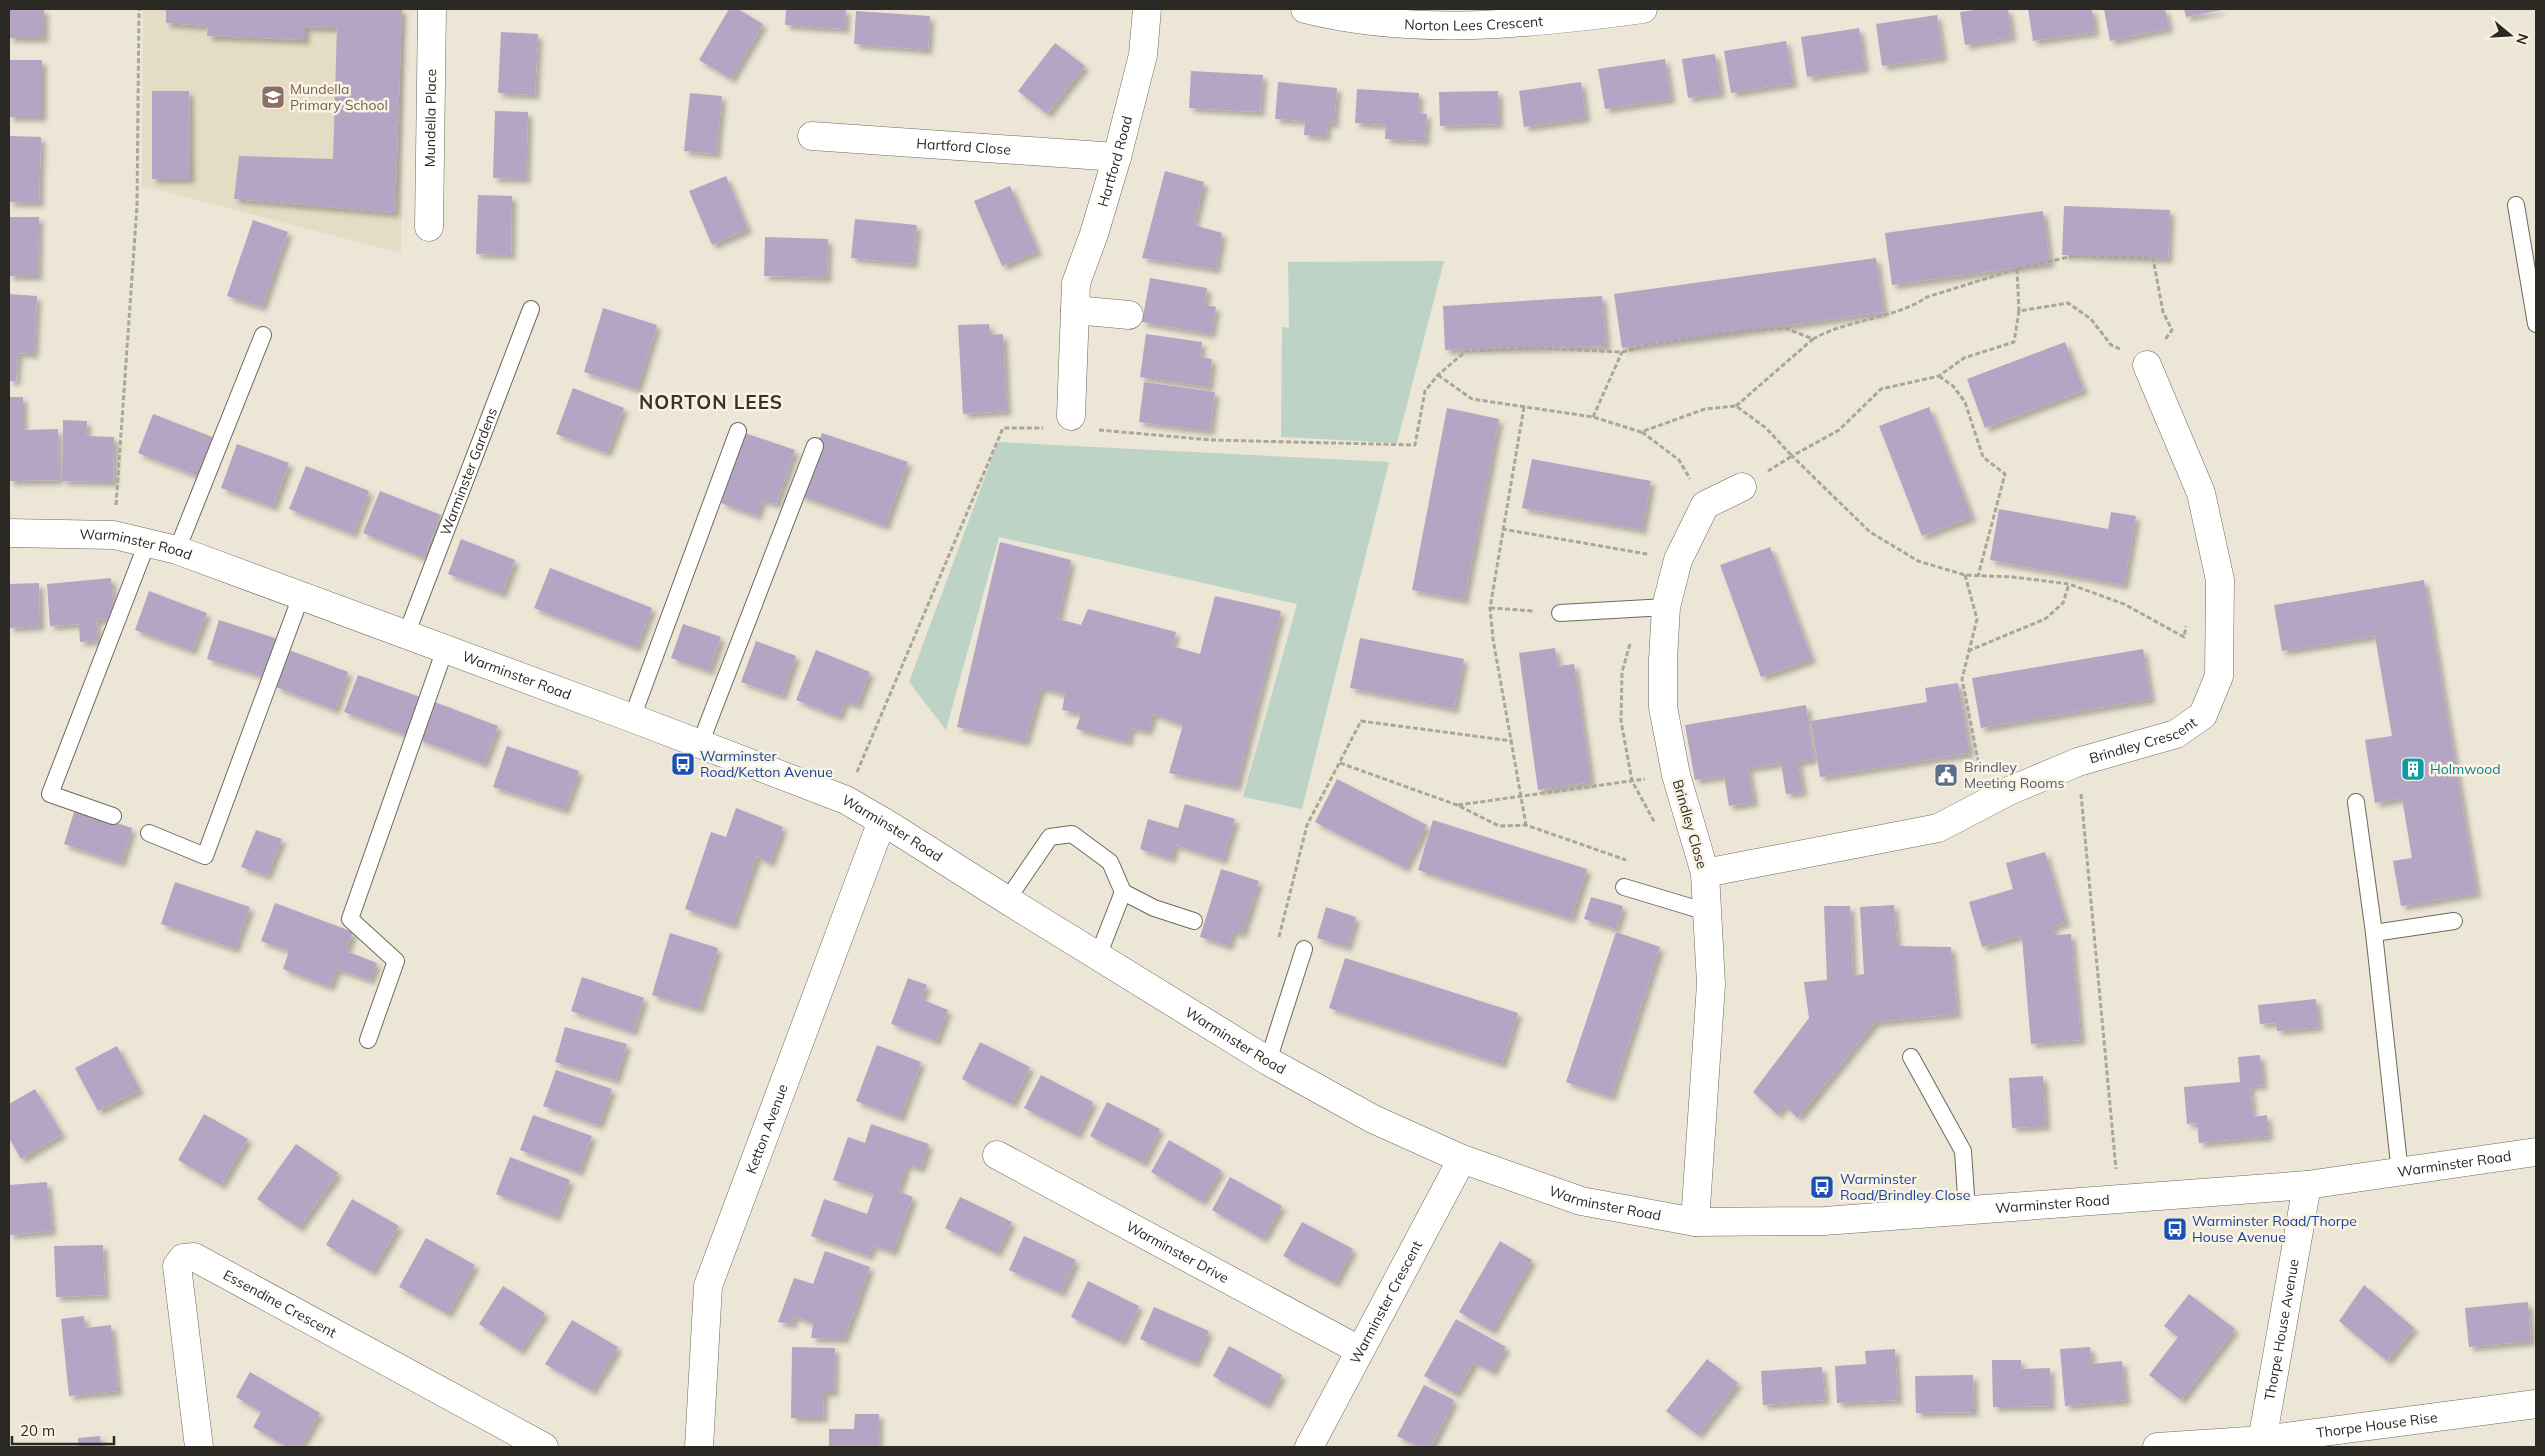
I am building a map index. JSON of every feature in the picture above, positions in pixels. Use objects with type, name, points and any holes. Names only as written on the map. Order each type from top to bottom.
[{"type":"street","name":"Mundella Place","points":[[429,228],[432,9]]},
{"type":"street","name":"Hartford Road","points":[[1071,424],[1076,283],[1094,234],[1117,158],[1143,55],[1147,9]]},
{"type":"street","name":"Norton Lees Crescent","points":[[1304,9],[1330,15],[1435,26],[1539,23],[1643,9]]},
{"type":"street","name":"Hartford Close","points":[[812,136],[1117,158]]},
{"type":"street","points":[[1075,310],[1129,315]]},
{"type":"street","name":"Brindley Crescent","points":[[1705,873],[1938,828],[2009,791],[2078,762],[2176,734],[2203,715],[2219,676],[2220,580],[2203,503],[2147,365]]},
{"type":"street","points":[[1705,505],[1742,487]]},
{"type":"street","name":"Brindley Close","points":[[1695,1222],[1711,984],[1705,873],[1676,776],[1663,707],[1666,607],[1678,560],[1705,505]]},
{"type":"street","name":"Warminster Road","points":[[9,533],[114,535],[177,550],[632,718],[846,800],[882,820],[1007,900],[1268,1061],[1373,1119],[1462,1159],[1581,1201],[1695,1222],[1824,1221],[2307,1185],[2536,1152]]},
{"type":"street","name":"Ketton Avenue","points":[[699,1447],[708,1286],[882,820]]},
{"type":"street","name":"Warminster Drive","points":[[997,1155],[1359,1350]]},
{"type":"street","name":"Warminster Crescent","points":[[1309,1447],[1462,1159]]},
{"type":"street","name":"Thorpe House Avenue","points":[[2262,1444],[2307,1185]]},
{"type":"street","name":"Essendine Crescent","points":[[199,1447],[177,1266],[183,1258],[194,1257],[544,1447]]},
{"type":"street","name":"Thorpe House Rise","points":[[2157,1447],[2262,1444],[2536,1404]]},
{"type":"lane","points":[[2516,205],[2536,324]]},
{"type":"lane","name":"Warminster Gardens","points":[[406,635],[531,310]]},
{"type":"lane","points":[[177,550],[263,335]]},
{"type":"lane","points":[[632,718],[738,431]]},
{"type":"lane","points":[[700,744],[815,446]]},
{"type":"lane","points":[[114,816],[50,794],[147,543]]},
{"type":"lane","points":[[149,833],[205,856],[301,596]]},
{"type":"lane","points":[[1560,613],[1666,607]]},
{"type":"lane","points":[[368,1040],[396,961],[350,919],[445,649]]},
{"type":"lane","points":[[2356,802],[2374,933],[2400,1173]]},
{"type":"lane","points":[[1007,900],[1050,837],[1072,834],[1110,862],[1123,892],[1154,908],[1194,921]]},
{"type":"lane","points":[[1624,887],[1707,912]]},
{"type":"lane","points":[[1098,956],[1123,892]]},
{"type":"lane","points":[[2374,933],[2454,921]]},
{"type":"lane","points":[[1268,1061],[1304,949]]},
{"type":"lane","points":[[1911,1057],[1963,1151],[1967,1211]]},
{"type":"path","points":[[114,535],[137,206],[139,9]]},
{"type":"path","points":[[1641,432],[1705,409],[1736,406],[1813,339],[1853,322],[1918,304],[1927,297],[2017,269],[2073,256],[2153,258],[2163,312]]},
{"type":"path","points":[[1792,456],[1839,430],[1881,389],[1939,376],[1964,358],[2014,342],[2019,311],[2017,269]]},
{"type":"path","points":[[2019,311],[2068,302],[2091,318],[2112,345],[2147,365]]},
{"type":"path","points":[[846,800],[1002,428],[1071,424],[1211,440],[1415,445],[1425,391],[1438,374],[1466,351],[1537,348],[1622,352],[1654,344],[1749,330],[1786,328],[1813,339]]},
{"type":"path","points":[[1593,417],[1622,352]]},
{"type":"path","points":[[1438,374],[1472,399],[1593,417],[1641,432],[1679,460],[1705,505]]},
{"type":"path","points":[[1939,376],[1953,386],[1965,402],[1984,457],[2005,474],[1978,576]]},
{"type":"path","points":[[1736,406],[1766,428],[1870,532],[1918,562],[1965,575],[2069,584],[2124,604],[2184,637],[2187,618]]},
{"type":"path","points":[[1524,407],[1490,608],[1493,639],[1526,825]]},
{"type":"path","points":[[1502,529],[1678,560]]},
{"type":"path","points":[[1965,575],[1977,619],[1962,679],[1979,765],[2009,791]]},
{"type":"path","points":[[1968,651],[2045,618],[2063,603],[2069,584]]},
{"type":"path","points":[[1490,608],[1560,613]]},
{"type":"path","points":[[1277,947],[1307,825],[1361,721],[1512,740]]},
{"type":"path","points":[[2078,762],[2119,1199]]},
{"type":"path","points":[[1340,763],[1457,805],[1500,826],[1526,825],[1633,862],[1624,887]]},
{"type":"path","points":[[1457,805],[1676,776]]},
{"type":"shaded area","name":"Mundella Primary School","points":[[143,9],[405,9],[401,253],[142,186]]},
{"type":"green space","points":[[1444,261],[1397,443],[1281,437],[1282,327],[1289,328],[1288,262]]},
{"type":"green space","points":[[998,442],[1389,462],[1302,809],[1243,797],[1297,604],[999,537],[946,730],[909,682]]},
{"type":"building","points":[[9,9],[44,9],[44,38],[9,38]]},
{"type":"building","points":[[166,9],[402,9],[395,213],[234,199],[239,156],[333,159],[337,28],[305,27],[305,40],[207,36],[208,26],[166,23]]},
{"type":"building","points":[[729,9],[738,9],[763,24],[731,79],[699,60]]},
{"type":"building","points":[[786,9],[846,9],[845,29],[785,25]]},
{"type":"building","points":[[1983,9],[2008,9],[2012,37],[1965,45],[1960,12]]},
{"type":"building","points":[[2028,9],[2092,9],[2095,32],[2033,41]]},
{"type":"building","points":[[2104,9],[2165,9],[2169,28],[2110,41]]},
{"type":"building","points":[[2184,9],[2221,9],[2221,10],[2186,17]]},
{"type":"building","points":[[856,11],[930,16],[928,50],[854,44]]},
{"type":"building","points":[[1937,15],[1943,57],[1882,66],[1876,24]]},
{"type":"building","points":[[1859,28],[1865,68],[1807,77],[1801,37]]},
{"type":"building","points":[[501,32],[538,34],[535,95],[498,93]]},
{"type":"building","points":[[1786,41],[1793,83],[1731,93],[1724,51]]},
{"type":"building","points":[[1055,43],[1085,66],[1047,114],[1018,91]]},
{"type":"building","points":[[1715,54],[1721,93],[1688,98],[1682,59]]},
{"type":"building","points":[[1665,59],[1671,99],[1605,109],[1598,69]]},
{"type":"building","points":[[9,60],[42,60],[42,117],[9,117]]},
{"type":"building","points":[[1191,71],[1263,75],[1260,112],[1189,108]]},
{"type":"building","points":[[1278,82],[1337,88],[1334,124],[1327,123],[1326,137],[1304,135],[1305,121],[1275,119]]},
{"type":"building","points":[[1581,82],[1586,118],[1524,127],[1519,91]]},
{"type":"building","points":[[1357,89],[1419,93],[1418,113],[1427,114],[1425,141],[1385,139],[1386,125],[1355,123]]},
{"type":"building","points":[[152,91],[189,91],[190,179],[152,179]]},
{"type":"building","points":[[1498,91],[1499,124],[1440,126],[1439,92]]},
{"type":"building","points":[[690,93],[722,96],[716,154],[684,151]]},
{"type":"building","points":[[495,111],[528,112],[526,179],[493,178]]},
{"type":"building","points":[[9,136],[41,137],[39,203],[9,202]]},
{"type":"building","points":[[1165,171],[1204,182],[1194,225],[1222,233],[1216,269],[1142,258]]},
{"type":"building","points":[[726,176],[748,229],[712,245],[689,191]]},
{"type":"building","points":[[1010,186],[1038,251],[1002,266],[974,201]]},
{"type":"building","points":[[478,195],[512,196],[511,255],[476,254]]},
{"type":"building","points":[[2064,206],[2170,210],[2168,259],[2062,255]]},
{"type":"building","points":[[2043,211],[2050,263],[1892,285],[1885,233]]},
{"type":"building","points":[[9,217],[39,217],[38,276],[9,276]]},
{"type":"building","points":[[855,219],[917,225],[913,264],[851,258]]},
{"type":"building","points":[[253,220],[288,232],[262,307],[227,296]]},
{"type":"building","points":[[765,237],[828,239],[827,278],[764,276]]},
{"type":"building","points":[[1876,258],[1884,312],[1622,348],[1614,294]]},
{"type":"building","points":[[1150,278],[1207,288],[1205,305],[1216,307],[1211,334],[1142,322]]},
{"type":"building","points":[[9,294],[37,296],[34,354],[18,353],[16,381],[9,381]]},
{"type":"building","points":[[1602,296],[1606,346],[1445,350],[1443,306]]},
{"type":"building","points":[[603,308],[657,325],[637,389],[584,372]]},
{"type":"building","points":[[989,324],[990,335],[1003,334],[1007,411],[963,414],[958,325]]},
{"type":"building","points":[[1146,334],[1202,342],[1200,357],[1212,359],[1209,387],[1140,377]]},
{"type":"building","points":[[2065,342],[2084,390],[1985,428],[1967,379]]},
{"type":"building","points":[[1144,382],[1215,392],[1210,431],[1139,422]]},
{"type":"building","points":[[573,388],[624,408],[607,453],[556,434]]},
{"type":"building","points":[[9,397],[23,397],[23,430],[58,429],[59,480],[9,481]]},
{"type":"building","points":[[1929,407],[1972,517],[1922,536],[1879,426]]},
{"type":"building","points":[[1447,408],[1499,419],[1464,600],[1412,590]]},
{"type":"building","points":[[153,414],[215,438],[200,477],[138,453]]},
{"type":"building","points":[[63,420],[87,421],[86,436],[114,437],[113,482],[62,481]]},
{"type":"building","points":[[745,433],[795,450],[776,504],[762,500],[757,516],[721,503]]},
{"type":"building","points":[[822,433],[908,462],[885,526],[799,495]]},
{"type":"building","points":[[237,444],[289,463],[273,507],[221,488]]},
{"type":"building","points":[[1532,459],[1651,481],[1642,530],[1522,508]]},
{"type":"building","points":[[306,466],[369,491],[353,534],[289,509]]},
{"type":"building","points":[[380,491],[441,515],[424,558],[363,533]]},
{"type":"building","points":[[1999,509],[2108,529],[2111,512],[2136,516],[2124,585],[1990,560]]},
{"type":"building","points":[[461,539],[515,560],[502,594],[448,574]]},
{"type":"building","points":[[1000,542],[1071,560],[1058,619],[1081,625],[1088,609],[1176,632],[1172,646],[1200,654],[1215,596],[1281,611],[1236,787],[1169,773],[1183,725],[1153,714],[1148,731],[1131,728],[1128,742],[1076,729],[1081,714],[1062,710],[1065,694],[1041,688],[1025,742],[957,727]]},
{"type":"building","points":[[1770,547],[1812,659],[1761,677],[1720,565]]},
{"type":"building","points":[[550,568],[652,608],[636,648],[534,608]]},
{"type":"building","points":[[111,578],[115,619],[96,620],[98,640],[80,642],[79,624],[50,626],[47,584]]},
{"type":"building","name":"Holmwood","points":[[2424,580],[2477,893],[2401,906],[2393,861],[2412,858],[2402,798],[2375,803],[2365,740],[2392,736],[2375,636],[2282,651],[2274,605]]},
{"type":"building","points":[[39,583],[40,626],[9,628],[9,584]]},
{"type":"building","points":[[149,591],[207,613],[192,651],[135,630]]},
{"type":"building","points":[[219,620],[284,641],[272,679],[207,659]]},
{"type":"building","points":[[683,624],[721,637],[709,671],[671,658]]},
{"type":"building","points":[[1360,638],[1464,659],[1454,709],[1350,688]]},
{"type":"building","points":[[756,641],[796,656],[782,696],[741,682]]},
{"type":"building","points":[[1555,648],[1558,666],[1574,664],[1591,782],[1538,790],[1519,653]]},
{"type":"building","points":[[2143,649],[2151,699],[1981,728],[1972,678]]},
{"type":"building","points":[[289,650],[348,672],[335,710],[276,687]]},
{"type":"building","points":[[816,650],[870,672],[857,706],[845,701],[839,717],[796,700]]},
{"type":"building","points":[[358,675],[423,698],[409,736],[344,712]]},
{"type":"building","points":[[1958,683],[1970,753],[1820,777],[1811,721],[1927,702],[1925,688]]},
{"type":"building","points":[[432,701],[498,726],[484,764],[418,739]]},
{"type":"building","points":[[1806,705],[1814,759],[1798,762],[1803,792],[1786,794],[1781,763],[1748,768],[1754,802],[1729,806],[1724,776],[1695,780],[1685,725]]},
{"type":"building","points":[[507,746],[579,771],[565,810],[493,787]]},
{"type":"building","points":[[1337,779],[1427,825],[1405,868],[1315,822]]},
{"type":"building","points":[[1185,804],[1235,819],[1223,860],[1175,845],[1171,859],[1140,849],[1148,819],[1178,828]]},
{"type":"building","points":[[736,808],[783,827],[770,863],[757,856],[733,925],[685,909],[711,832],[726,837]]},
{"type":"building","points":[[75,809],[132,828],[121,863],[64,844]]},
{"type":"building","points":[[1433,820],[1587,869],[1571,919],[1418,870]]},
{"type":"building","points":[[256,830],[282,839],[267,876],[241,867]]},
{"type":"building","points":[[2045,852],[2066,922],[2052,927],[2056,935],[2071,934],[2081,1040],[2031,1044],[2022,938],[2020,936],[1982,947],[1969,902],[2013,889],[2006,863]]},
{"type":"building","points":[[1221,869],[1259,881],[1242,934],[1233,931],[1229,946],[1200,937]]},
{"type":"building","points":[[175,882],[250,907],[235,949],[161,924]]},
{"type":"building","points":[[1591,897],[1623,906],[1616,929],[1584,919]]},
{"type":"building","points":[[275,903],[353,932],[346,951],[377,963],[370,980],[337,969],[330,987],[283,969],[289,951],[261,941]]},
{"type":"building","points":[[1894,905],[1897,946],[1951,947],[1957,1014],[1875,1022],[1798,1118],[1784,1105],[1778,1115],[1753,1092],[1809,1018],[1804,982],[1827,980],[1824,906],[1850,906],[1853,976],[1864,974],[1860,907]]},
{"type":"building","points":[[1326,907],[1356,917],[1347,947],[1317,938]]},
{"type":"building","points":[[1616,932],[1660,947],[1611,1097],[1566,1082]]},
{"type":"building","points":[[670,933],[718,948],[699,1009],[652,995]]},
{"type":"building","points":[[1345,958],[1518,1013],[1502,1064],[1329,1008]]},
{"type":"building","points":[[582,977],[644,998],[633,1032],[571,1011]]},
{"type":"building","points":[[908,978],[927,985],[921,999],[948,1010],[936,1041],[891,1024]]},
{"type":"building","points":[[2316,999],[2319,1027],[2277,1031],[2276,1023],[2260,1024],[2258,1005]]},
{"type":"building","points":[[565,1027],[627,1044],[616,1080],[555,1062]]},
{"type":"building","points":[[980,1042],[1030,1067],[1012,1104],[962,1079]]},
{"type":"building","points":[[877,1045],[921,1062],[900,1118],[856,1101]]},
{"type":"building","points":[[117,1046],[140,1090],[98,1111],[75,1068]]},
{"type":"building","points":[[2260,1055],[2263,1085],[2250,1086],[2253,1117],[2267,1115],[2269,1136],[2199,1143],[2197,1123],[2187,1124],[2184,1087],[2240,1082],[2238,1057]]},
{"type":"building","points":[[556,1070],[612,1089],[599,1125],[543,1106]]},
{"type":"building","points":[[1041,1075],[1093,1102],[1077,1135],[1024,1108]]},
{"type":"building","points":[[2043,1076],[2046,1126],[2012,1128],[2009,1078]]},
{"type":"building","points":[[35,1089],[62,1134],[21,1159],[9,1138],[9,1104]]},
{"type":"building","points":[[1107,1102],[1160,1129],[1143,1163],[1090,1136]]},
{"type":"building","points":[[204,1114],[248,1139],[221,1185],[178,1160]]},
{"type":"building","points":[[533,1115],[592,1136],[579,1172],[520,1150]]},
{"type":"building","points":[[871,1124],[929,1144],[920,1169],[907,1164],[898,1191],[913,1197],[893,1252],[873,1245],[869,1256],[811,1236],[824,1199],[867,1214],[874,1194],[833,1180],[848,1137],[865,1143]]},
{"type":"building","points":[[1169,1140],[1221,1170],[1202,1202],[1151,1172]]},
{"type":"building","points":[[296,1144],[338,1173],[299,1228],[257,1199]]},
{"type":"building","points":[[510,1157],[570,1180],[556,1217],[496,1194]]},
{"type":"building","points":[[1230,1177],[1282,1206],[1263,1239],[1212,1210]]},
{"type":"building","points":[[47,1182],[52,1231],[9,1235],[9,1185]]},
{"type":"building","points":[[960,1197],[1012,1222],[997,1253],[945,1228]]},
{"type":"building","points":[[352,1199],[399,1226],[372,1272],[326,1245]]},
{"type":"building","points":[[1302,1222],[1353,1249],[1335,1283],[1283,1256]]},
{"type":"building","points":[[1024,1236],[1076,1260],[1061,1293],[1009,1270]]},
{"type":"building","points":[[426,1238],[475,1265],[448,1314],[399,1287]]},
{"type":"building","points":[[1500,1241],[1532,1260],[1492,1331],[1459,1312]]},
{"type":"building","points":[[103,1245],[105,1295],[56,1297],[54,1246]]},
{"type":"building","points":[[825,1251],[870,1267],[844,1339],[811,1338],[813,1323],[794,1316],[792,1324],[778,1322],[794,1278],[813,1284]]},
{"type":"building","points":[[1088,1281],[1139,1306],[1122,1342],[1071,1317]]},
{"type":"building","points":[[2364,1285],[2414,1328],[2387,1361],[2339,1321]]},
{"type":"building","points":[[503,1286],[545,1313],[520,1351],[479,1324]]},
{"type":"building","points":[[2189,1294],[2235,1329],[2181,1400],[2149,1375],[2178,1337],[2164,1326]]},
{"type":"building","points":[[2528,1302],[2531,1341],[2469,1347],[2465,1308]]},
{"type":"building","points":[[1154,1307],[1209,1331],[1195,1363],[1140,1339]]},
{"type":"building","points":[[84,1316],[85,1328],[111,1325],[118,1391],[69,1396],[61,1319]]},
{"type":"building","points":[[1456,1319],[1506,1347],[1492,1372],[1474,1362],[1456,1394],[1424,1376]]},
{"type":"building","points":[[572,1320],[618,1347],[592,1391],[545,1364]]},
{"type":"building","points":[[1229,1346],[1282,1375],[1266,1405],[1213,1376]]},
{"type":"building","points":[[792,1347],[835,1348],[834,1392],[824,1392],[823,1418],[791,1418]]},
{"type":"building","points":[[2090,1347],[2092,1364],[2122,1361],[2126,1400],[2065,1406],[2060,1349]]},
{"type":"building","points":[[1895,1349],[1898,1400],[1837,1403],[1835,1366],[1866,1364],[1865,1351]]},
{"type":"building","points":[[1707,1359],[1738,1383],[1698,1435],[1666,1411]]},
{"type":"building","points":[[1992,1360],[2021,1360],[2021,1369],[2050,1368],[2051,1406],[1993,1407]]},
{"type":"building","points":[[1822,1367],[1825,1400],[1763,1405],[1761,1371]]},
{"type":"building","points":[[250,1372],[320,1413],[300,1447],[287,1447],[253,1427],[261,1412],[236,1397]]},
{"type":"building","points":[[1973,1375],[1974,1412],[1916,1413],[1915,1376]]},
{"type":"building","points":[[1424,1385],[1454,1400],[1431,1447],[1420,1447],[1397,1436]]},
{"type":"building","points":[[855,1414],[879,1414],[878,1447],[829,1447],[829,1429],[854,1429]]},
{"type":"building","points":[[100,1436],[101,1447],[79,1447],[78,1438]]},
{"type":"place","name":"Mundella Primary School","points":[[273,97]]},
{"type":"place","name":"Warminster Road/Ketton Avenue","points":[[683,764]]},
{"type":"place","name":"Holmwood","points":[[2413,769]]},
{"type":"place","name":"Brindley Meeting Rooms","points":[[1946,775]]},
{"type":"place","name":"Warminster Road/Brindley Close","points":[[1822,1187]]},
{"type":"place","name":"Warminster Road/Thorpe House Avenue","points":[[2175,1229]]},
{"type":"district","name":"NORTON LEES","points":[[711,402]]}]
